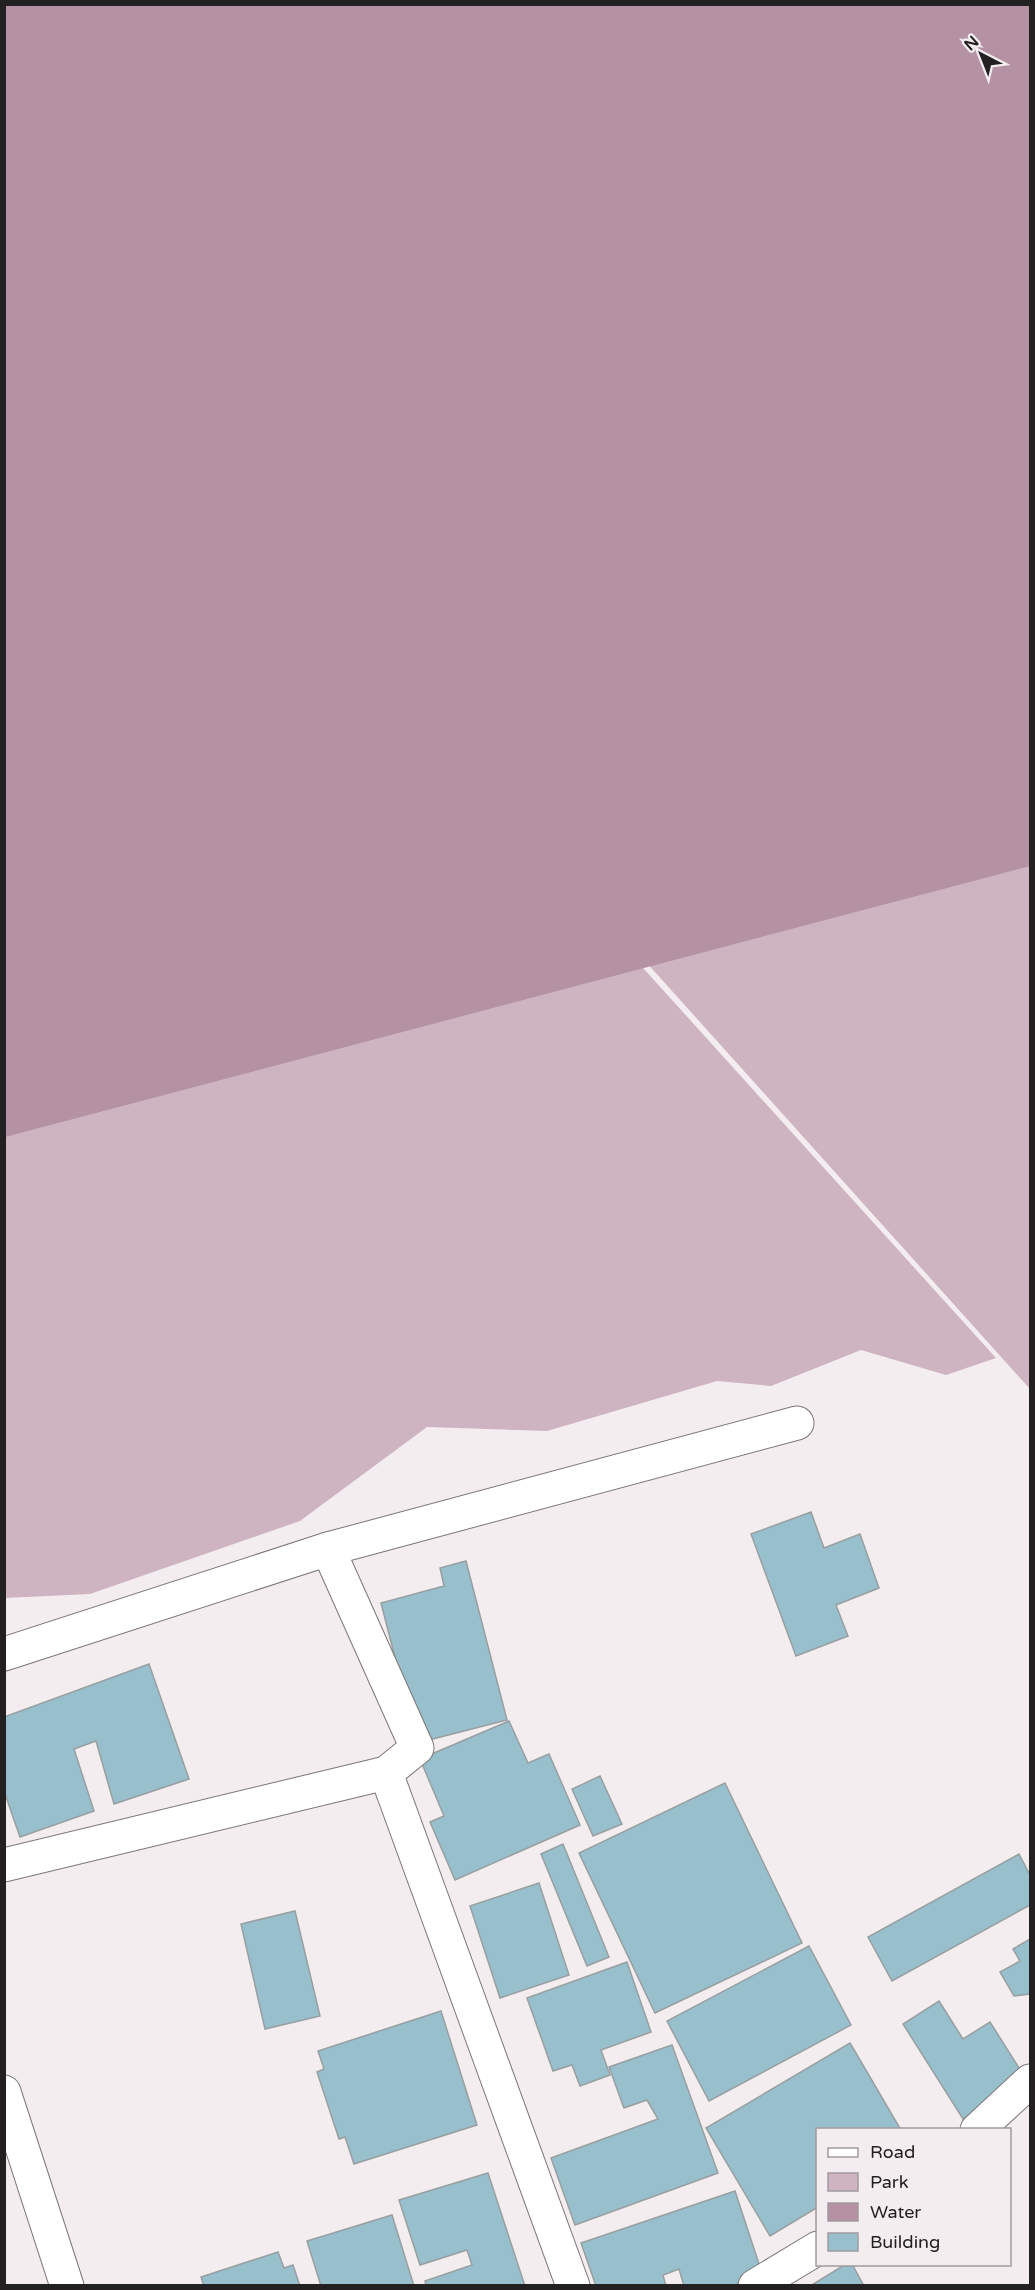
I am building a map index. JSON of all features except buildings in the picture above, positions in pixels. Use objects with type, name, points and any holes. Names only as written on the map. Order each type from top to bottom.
[{"type":"street","points":[[4,1654],[328,1549],[797,1423]]},
{"type":"street","points":[[4,1865],[386,1773],[417,1748],[328,1549]]},
{"type":"street","points":[[386,1773],[573,2286]]},
{"type":"street","points":[[979,2128],[1030,2081]]},
{"type":"street","points":[[4,2092],[67,2286]]},
{"type":"street","points":[[755,2286],[816,2249]]},
{"type":"green space","points":[[1030,769],[1030,1389],[601,912]]},
{"type":"green space","points":[[596,916],[996,1358],[946,1375],[861,1350],[771,1386],[717,1381],[547,1431],[427,1427],[300,1521],[90,1594],[5,1598],[5,1057]]},
{"type":"water","points":[[5,4],[1030,5],[1030,866],[5,1137]]}]
